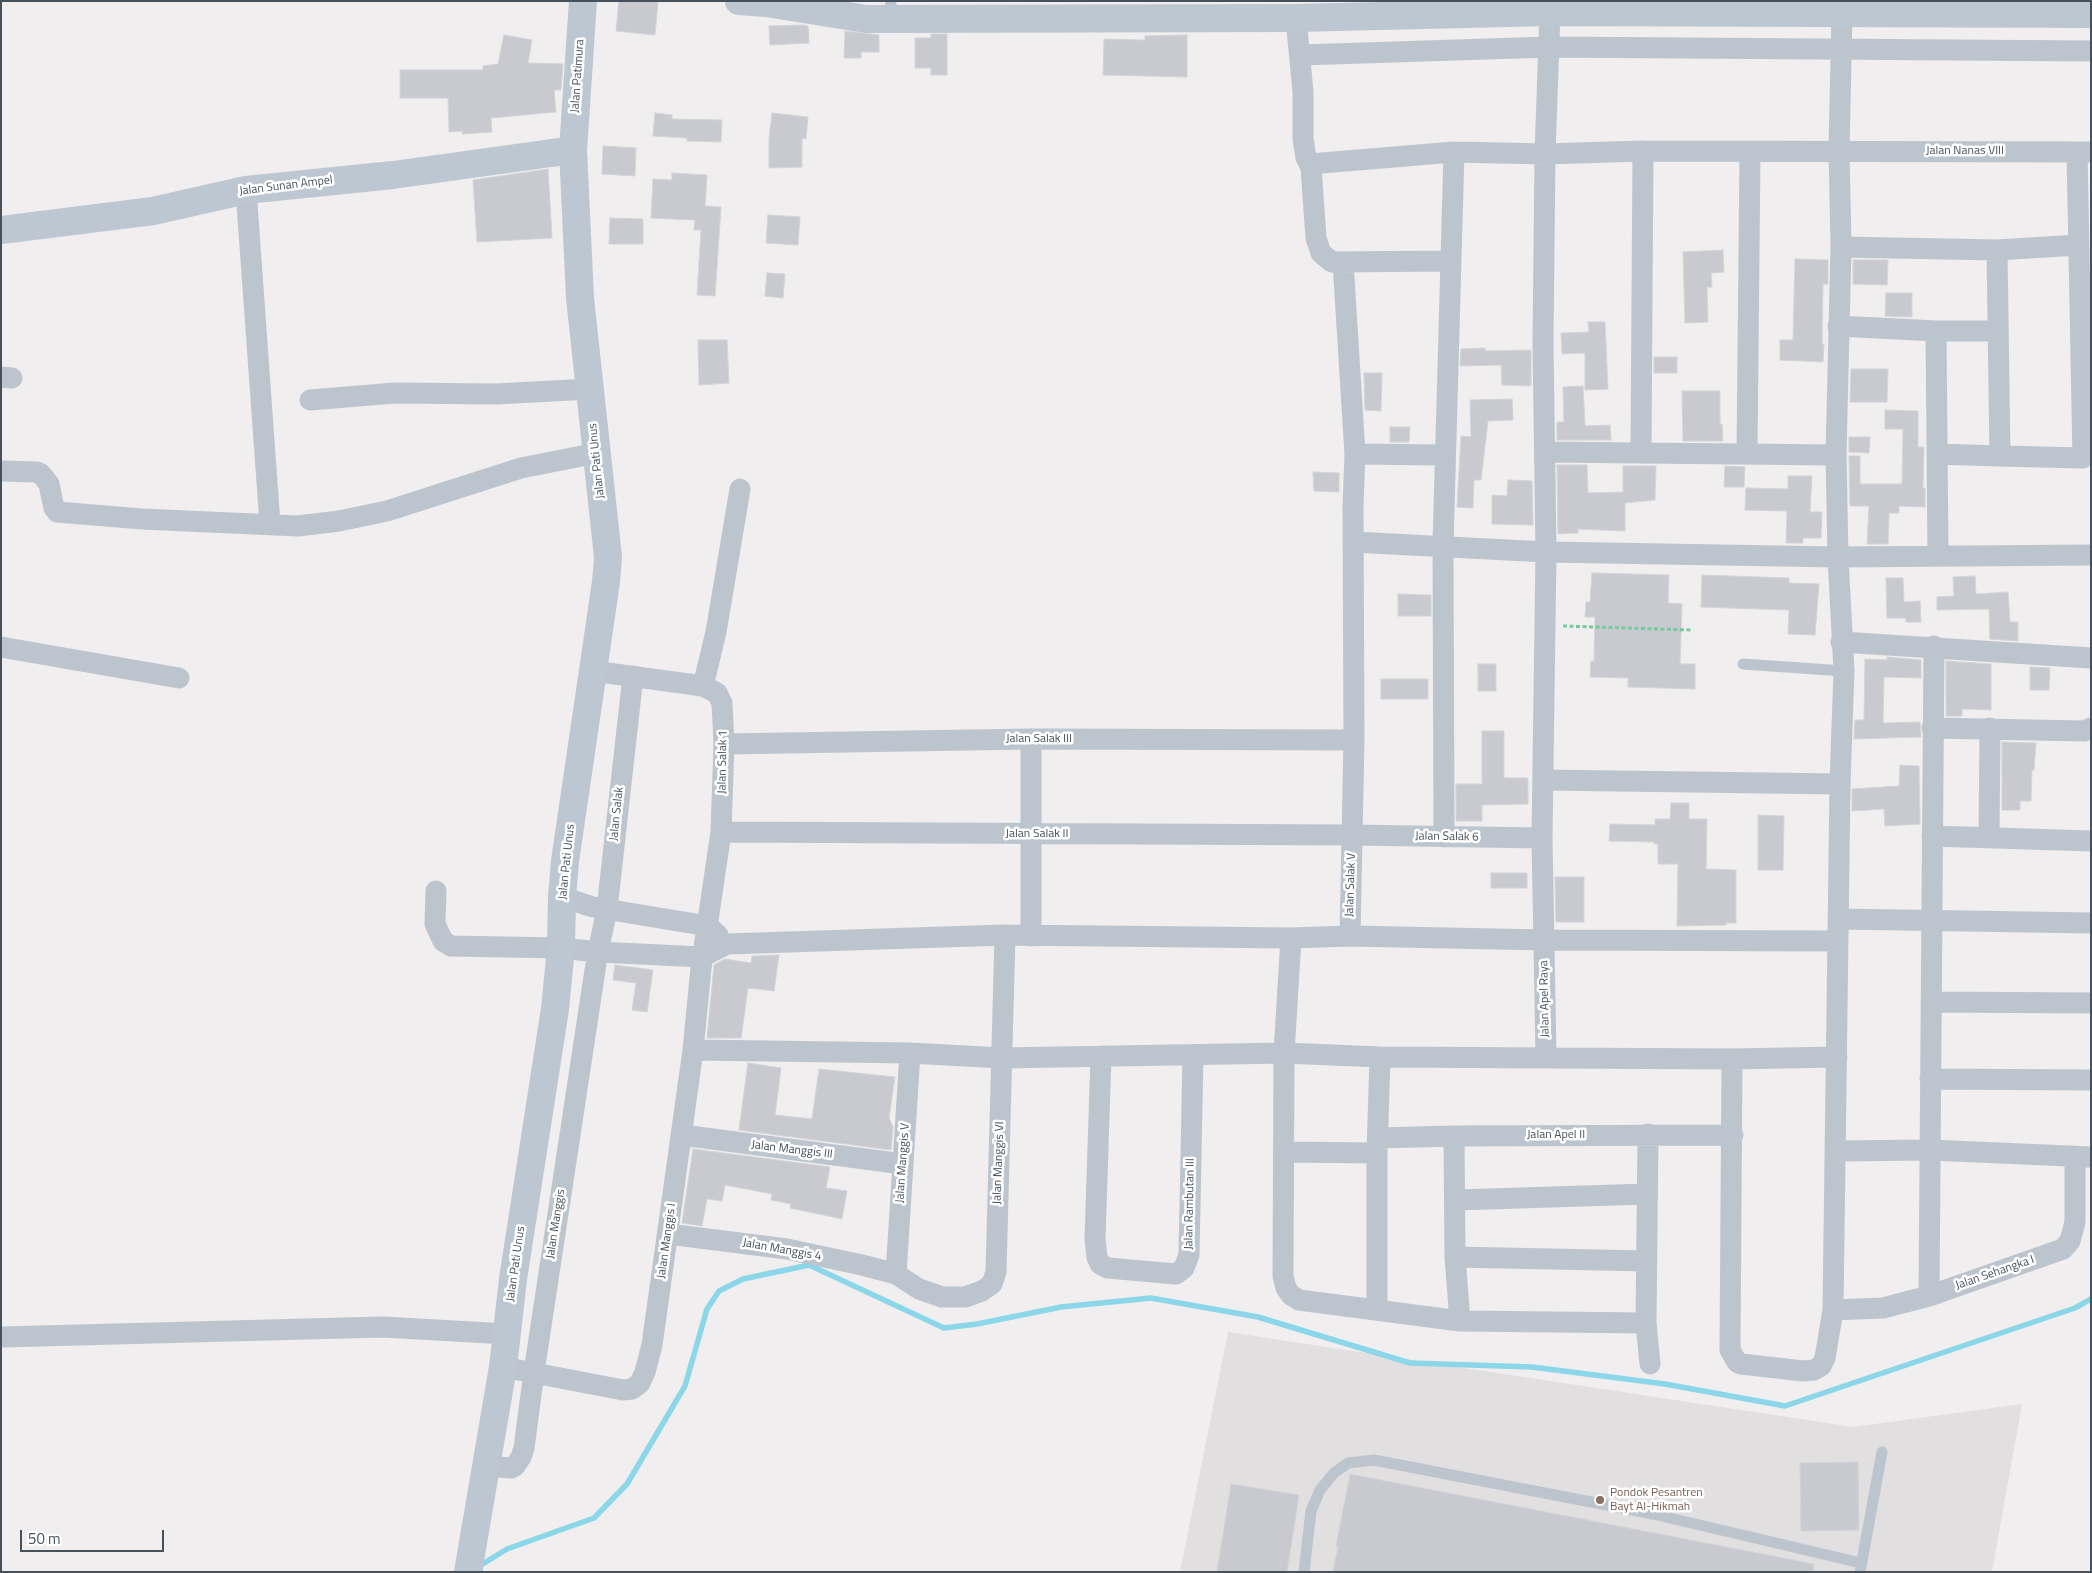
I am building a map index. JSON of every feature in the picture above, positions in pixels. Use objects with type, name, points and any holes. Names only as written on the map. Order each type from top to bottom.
[{"type":"main road","name":"Jalan Patimura","points":[[573,150],[583,1]]},
{"type":"main road","points":[[739,1],[866,19],[891,10],[967,10],[1296,18],[1550,12],[2091,14]]},
{"type":"main road","name":"Jalan Sunan Ampel","points":[[1,230],[153,211],[246,190],[393,175],[573,150]]},
{"type":"main road","name":"Jalan Pati Unus","points":[[468,1572],[498,1466],[519,1370],[507,1334],[513,1279],[555,1009],[578,950],[585,904],[565,861],[613,673],[606,582],[608,557],[580,298],[573,150]]},
{"type":"street","name":"Jalan Apel Raya","points":[[1546,1057],[1542,838],[1546,552],[1543,344],[1545,154],[1550,12]]},
{"type":"street","points":[[1732,1059],[1729,1342],[1733,1357],[1741,1364],[1803,1371],[1814,1370],[1821,1366],[1825,1358],[1833,1310],[1840,784],[1844,671],[1841,642],[1836,455],[1841,247],[1839,150],[1842,13]]},
{"type":"street","points":[[1296,18],[1301,55],[1303,138],[1306,158],[1310,164],[1318,245],[1321,253],[1327,260],[1332,262],[1451,261]]},
{"type":"street","points":[[1301,55],[1548,47],[2091,51]]},
{"type":"street","points":[[1641,452],[1643,150]]},
{"type":"street","name":"Jalan Nanas VIII","points":[[1310,164],[1454,152],[1545,154],[1643,150],[1750,152],[1839,150],[2084,152]]},
{"type":"street","points":[[1444,837],[1443,545],[1454,152]]},
{"type":"street","points":[[1746,453],[1750,152]]},
{"type":"street","points":[[1937,454],[2087,459],[2078,245],[2084,152]]},
{"type":"street","points":[[246,190],[270,524]]},
{"type":"street","points":[[1841,247],[1997,250],[2078,245]]},
{"type":"street","points":[[1997,250],[2000,456]]},
{"type":"street","name":"Jalan Salak V","points":[[1343,262],[1355,454],[1353,542],[1354,740],[1350,936]]},
{"type":"street","points":[[1838,326],[1936,331],[1997,331]]},
{"type":"street","points":[[1936,331],[1938,556]]},
{"type":"street","points":[[310,400],[395,393],[496,394],[590,389]]},
{"type":"street","points":[[1545,452],[1836,455]]},
{"type":"street","points":[[1,471],[36,472],[41,474],[48,484],[54,508],[57,512],[142,519],[298,526],[339,521],[387,511],[521,468],[597,453]]},
{"type":"street","points":[[1355,454],[1446,455]]},
{"type":"street","points":[[613,673],[703,686],[716,632],[740,489]]},
{"type":"street","points":[[1353,542],[1443,545],[1546,552],[1838,557],[2091,555]]},
{"type":"street","points":[[1841,642],[1934,646],[2091,658]]},
{"type":"street","points":[[1929,1296],[1934,646]]},
{"type":"street","points":[[1,647],[179,678]]},
{"type":"street","name":"Jalan Salak","points":[[578,950],[613,673]]},
{"type":"street","name":"Jalan Salak 1","points":[[702,957],[721,832],[724,744],[724,713],[720,697],[714,691],[703,686]]},
{"type":"street","points":[[1932,728],[2084,731],[2091,728]]},
{"type":"street","points":[[1989,837],[1990,728]]},
{"type":"street","points":[[1031,739],[1031,936]]},
{"type":"street","name":"Jalan Salak III","points":[[724,744],[1031,739],[1354,740]]},
{"type":"street","points":[[1543,780],[1840,784]]},
{"type":"street","name":"Jalan Salak II","points":[[721,832],[1352,835]]},
{"type":"street","name":"Jalan Salak 6","points":[[1352,835],[1542,838]]},
{"type":"street","points":[[1932,836],[2091,841]]},
{"type":"street","points":[[436,891],[435,924],[443,941],[451,946],[578,950],[702,957],[727,944],[1005,935],[1838,941]]},
{"type":"street","points":[[585,904],[708,926],[727,944]]},
{"type":"street","points":[[1838,919],[2091,923]]},
{"type":"street","name":"Jalan Manggis VI","points":[[896,1274],[918,1289],[942,1297],[965,1297],[982,1291],[992,1284],[996,1272],[1005,935]]},
{"type":"street","points":[[1291,938],[1284,1053],[1282,1276],[1291,1296],[1299,1300],[1460,1321],[1646,1323]]},
{"type":"street","name":"Jalan Manggis","points":[[519,1370],[578,950]]},
{"type":"street","name":"Jalan Manggis I","points":[[519,1370],[623,1390],[632,1389],[640,1383],[645,1372],[652,1345],[682,1135],[702,957]]},
{"type":"street","points":[[1931,1002],[2091,1003]]},
{"type":"street","points":[[693,1050],[910,1053],[1002,1058],[1284,1053],[1380,1057],[1732,1059],[1836,1057]]},
{"type":"street","name":"Jalan Manggis V","points":[[896,1274],[910,1053]]},
{"type":"street","name":"Jalan Rambutan III","points":[[1101,1056],[1096,1257],[1100,1264],[1108,1268],[1176,1274],[1184,1268],[1189,1255],[1193,1055]]},
{"type":"street","points":[[1377,1310],[1380,1057]]},
{"type":"street","points":[[1930,1079],[2091,1080]]},
{"type":"street","points":[[1648,1134],[1646,1323],[1650,1364]]},
{"type":"street","name":"Jalan Manggis III","points":[[682,1135],[903,1164]]},
{"type":"street","name":"Jalan Apel II","points":[[1284,1152],[1378,1146],[1454,1136],[1732,1135]]},
{"type":"street","points":[[1454,1136],[1455,1257],[1460,1321]]},
{"type":"street","points":[[1835,1150],[1930,1150],[2083,1156]]},
{"type":"street","name":"Jalan Sehangka I","points":[[1833,1310],[1883,1308],[1929,1296],[2063,1249],[2070,1241],[2075,1222],[2083,1156]]},
{"type":"street","points":[[1456,1200],[1647,1194]]},
{"type":"street","name":"Jalan Manggis 4","points":[[668,1234],[787,1249],[896,1274]]},
{"type":"street","points":[[1455,1257],[1647,1261]]},
{"type":"street","points":[[1,1337],[383,1327],[507,1334]]},
{"type":"lane","points":[[1743,664],[1844,671]]},
{"type":"lane","points":[[1304,1572],[1311,1511],[1320,1490],[1334,1473],[1348,1463],[1374,1460],[1653,1514],[1861,1567],[1882,1452]]},
{"type":"path","points":[[1545,625],[1692,630]]},
{"type":"shaded area","name":"Pondok Pesantren Bayt Al-Hikmah","points":[[1228,1332],[1853,1427],[2022,1404],[1992,1572],[1180,1572]]},
{"type":"building","points":[[619,1],[658,1],[655,35],[616,31]]},
{"type":"building","points":[[769,26],[808,26],[809,43],[770,45]]},
{"type":"building","points":[[845,31],[879,35],[879,52],[861,52],[861,58],[844,58]]},
{"type":"building","points":[[931,34],[947,34],[947,75],[931,75],[931,68],[915,68],[915,38],[931,38]]},
{"type":"building","points":[[504,35],[532,40],[528,63],[563,64],[561,90],[554,90],[556,112],[491,118],[492,132],[462,134],[462,131],[449,132],[448,98],[400,98],[400,70],[483,70],[483,66],[498,64]]},
{"type":"building","points":[[1187,35],[1187,77],[1103,75],[1104,39],[1145,40],[1145,36]]},
{"type":"building","points":[[655,113],[672,115],[672,119],[722,120],[721,142],[687,141],[687,138],[653,136]]},
{"type":"building","points":[[772,113],[808,117],[806,139],[802,138],[802,167],[769,168],[769,139]]},
{"type":"building","points":[[603,146],[636,148],[635,176],[602,174]]},
{"type":"building","points":[[548,169],[552,238],[477,242],[473,180]]},
{"type":"building","points":[[672,173],[707,175],[705,206],[721,207],[715,296],[697,295],[701,230],[694,230],[695,220],[651,218],[653,179],[672,180]]},
{"type":"building","points":[[768,215],[800,217],[798,245],[766,243]]},
{"type":"building","points":[[610,218],[643,219],[643,244],[609,244]]},
{"type":"building","points":[[1723,250],[1724,272],[1711,273],[1712,287],[1707,287],[1708,322],[1685,323],[1683,252]]},
{"type":"building","points":[[1795,259],[1828,260],[1828,284],[1823,284],[1823,362],[1780,360],[1780,340],[1793,340]]},
{"type":"building","points":[[1853,260],[1888,260],[1887,285],[1853,284]]},
{"type":"building","points":[[767,273],[785,274],[783,298],[765,296]]},
{"type":"building","points":[[1886,293],[1912,293],[1912,317],[1885,316]]},
{"type":"building","points":[[1588,322],[1605,322],[1608,389],[1585,390],[1585,353],[1562,354],[1561,333],[1589,332]]},
{"type":"building","points":[[698,340],[727,340],[729,383],[699,385]]},
{"type":"building","points":[[1485,348],[1485,351],[1531,350],[1531,386],[1502,385],[1501,365],[1460,366],[1461,349]]},
{"type":"building","points":[[1654,357],[1677,357],[1677,373],[1654,373]]},
{"type":"building","points":[[1851,369],[1888,369],[1887,402],[1850,402]]},
{"type":"building","points":[[1364,373],[1382,373],[1381,411],[1365,410]]},
{"type":"building","points":[[1583,386],[1585,426],[1610,425],[1611,440],[1557,440],[1557,422],[1564,422],[1563,387]]},
{"type":"building","points":[[1682,391],[1720,391],[1720,424],[1722,424],[1723,441],[1683,441]]},
{"type":"building","points":[[1512,399],[1513,420],[1488,421],[1481,480],[1474,480],[1473,508],[1457,507],[1461,436],[1471,437],[1470,400]]},
{"type":"building","points":[[1885,410],[1918,411],[1918,447],[1924,447],[1923,488],[1925,488],[1925,507],[1899,506],[1899,513],[1889,513],[1888,544],[1867,544],[1869,506],[1850,506],[1849,456],[1860,456],[1860,484],[1902,484],[1903,429],[1885,429]]},
{"type":"building","points":[[1390,427],[1410,427],[1409,442],[1390,442]]},
{"type":"building","points":[[1849,437],[1870,437],[1869,453],[1849,452]]},
{"type":"building","points":[[1557,465],[1587,465],[1588,493],[1623,492],[1623,466],[1656,466],[1655,500],[1625,503],[1625,531],[1578,529],[1578,533],[1558,534]]},
{"type":"building","points":[[1725,466],[1745,467],[1744,487],[1724,487]]},
{"type":"building","points":[[1313,472],[1339,473],[1339,492],[1314,491]]},
{"type":"building","points":[[1788,476],[1812,476],[1810,512],[1822,512],[1821,538],[1803,538],[1803,543],[1786,543],[1787,511],[1745,510],[1746,488],[1788,489]]},
{"type":"building","points":[[1508,480],[1532,481],[1533,525],[1492,524],[1492,495],[1507,496]]},
{"type":"building","points":[[1592,573],[1669,575],[1668,603],[1682,604],[1680,664],[1695,664],[1695,689],[1628,687],[1628,678],[1590,677],[1591,661],[1594,661],[1595,617],[1585,617],[1586,602],[1590,602]]},
{"type":"building","points":[[1702,575],[1789,578],[1789,583],[1819,584],[1815,635],[1788,634],[1789,610],[1701,607]]},
{"type":"building","points":[[1975,576],[1976,594],[2008,592],[2010,622],[2018,622],[2018,641],[1990,639],[1989,609],[1937,610],[1937,597],[1954,596],[1953,577]]},
{"type":"building","points":[[1886,578],[1903,578],[1904,602],[1920,601],[1921,622],[1906,622],[1906,618],[1887,618]]},
{"type":"building","points":[[1398,594],[1431,595],[1431,616],[1398,616]]},
{"type":"building","points":[[1887,657],[1921,660],[1921,678],[1884,677],[1883,723],[1920,722],[1921,737],[1854,739],[1855,720],[1864,720],[1865,659],[1887,660]]},
{"type":"building","points":[[1946,661],[1991,664],[1991,710],[1962,709],[1962,716],[1946,716]]},
{"type":"building","points":[[1478,664],[1496,664],[1496,691],[1478,691]]},
{"type":"building","points":[[2030,667],[2050,668],[2049,690],[2030,690]]},
{"type":"building","points":[[1381,679],[1428,679],[1428,699],[1381,699]]},
{"type":"building","points":[[1482,731],[1504,731],[1504,778],[1528,778],[1528,804],[1482,805],[1482,821],[1456,821],[1456,784],[1482,784]]},
{"type":"building","points":[[2002,742],[2036,743],[2034,770],[2032,770],[2031,801],[2020,801],[2020,810],[2002,810]]},
{"type":"building","points":[[1900,765],[1919,766],[1920,824],[1885,826],[1884,809],[1852,811],[1852,789],[1899,786]]},
{"type":"building","points":[[1671,803],[1689,803],[1689,819],[1707,819],[1706,869],[1736,870],[1736,923],[1677,926],[1678,864],[1658,864],[1658,844],[1654,844],[1654,842],[1609,841],[1610,824],[1655,825],[1655,819],[1670,819]]},
{"type":"building","points":[[1758,815],[1784,816],[1783,870],[1758,870]]},
{"type":"building","points":[[1491,873],[1527,873],[1527,888],[1491,888]]},
{"type":"building","points":[[1555,877],[1584,877],[1584,922],[1556,922]]},
{"type":"building","points":[[779,955],[774,991],[748,988],[741,1038],[707,1038],[714,965],[725,959],[751,963],[752,956]]},
{"type":"building","points":[[615,965],[653,970],[647,1012],[632,1010],[636,983],[613,980]]},
{"type":"building","points":[[748,1063],[781,1068],[775,1115],[812,1119],[819,1069],[895,1077],[889,1118],[893,1127],[891,1150],[739,1130]]},
{"type":"building","points":[[693,1149],[830,1167],[826,1188],[847,1191],[842,1219],[790,1208],[791,1204],[771,1200],[772,1194],[725,1185],[722,1201],[707,1199],[702,1226],[682,1223]]},
{"type":"building","points":[[1858,1462],[1859,1530],[1801,1531],[1800,1463]]},
{"type":"building","points":[[1350,1474],[1814,1564],[1813,1572],[1333,1572]]},
{"type":"building","points":[[1231,1484],[1299,1495],[1287,1572],[1217,1572]]},
{"type":"waterway","points":[[480,1570],[481,1565],[507,1549],[594,1518],[627,1484],[685,1386],[707,1309],[719,1291],[743,1279],[809,1265],[944,1328],[977,1324],[1061,1307],[1151,1298],[1258,1317],[1410,1363],[1532,1367],[1665,1384],[1785,1406],[2075,1308],[2091,1299]]},
{"type":"place","name":"Pondok Pesantren Bayt Al-Hikmah","points":[[1600,1500]]}]
